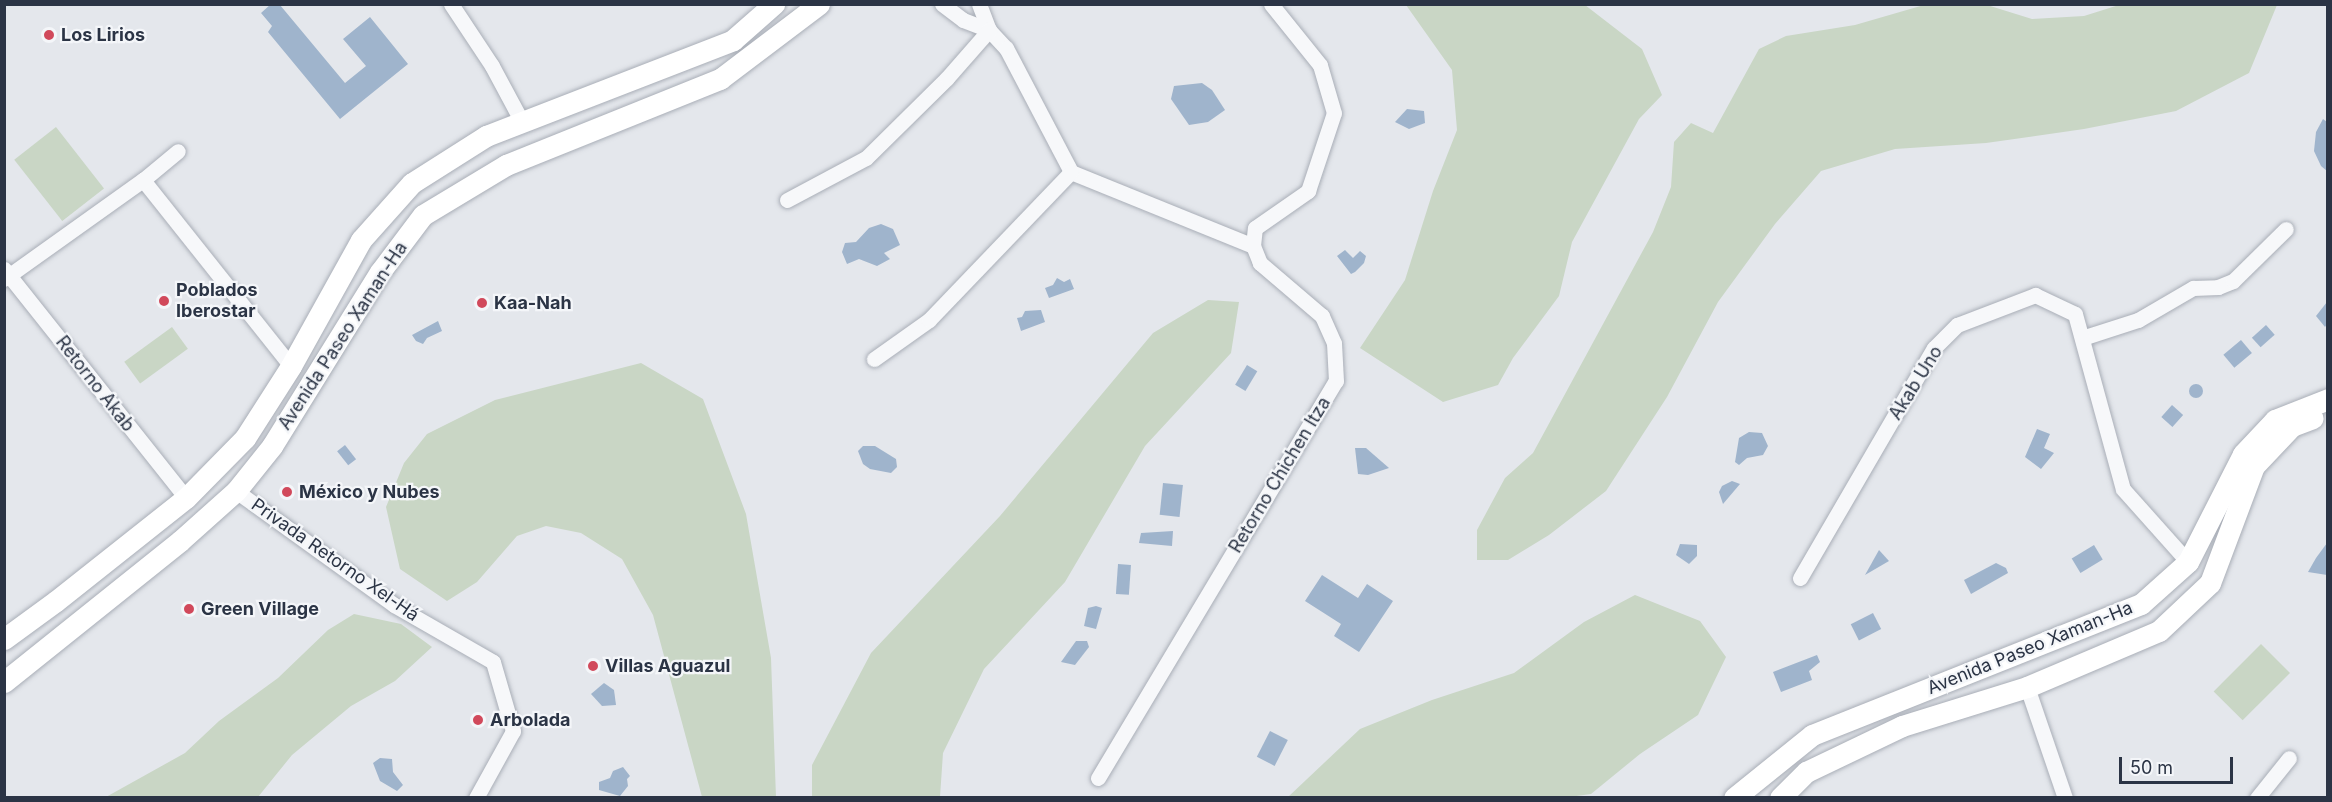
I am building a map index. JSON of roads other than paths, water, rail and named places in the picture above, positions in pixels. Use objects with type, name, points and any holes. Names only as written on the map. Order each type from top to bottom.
[{"type":"main road","name":"Avenida Paseo Xaman-Ha","points":[[4,639],[186,498],[245,438],[291,366],[361,240],[412,183],[486,136],[734,40],[774,4]]},
{"type":"main road","name":"Avenida Paseo Xaman-Ha","points":[[4,682],[180,541],[236,491],[272,446],[380,272],[423,215],[506,165],[720,79],[818,5]]},
{"type":"main road","name":"Avenida Paseo Xaman-Ha","points":[[1734,798],[1812,735],[2141,604],[2188,562],[2243,454],[2275,420],[2328,399]]},
{"type":"main road","points":[[262,410],[287,420]]},
{"type":"main road","name":"Avenida Paseo Xaman-Ha","points":[[1780,798],[1806,772],[1902,726],[2026,687],[2159,631],[2210,583],[2253,466],[2292,426],[2328,412]]},
{"type":"main road","points":[[160,519],[180,541]]},
{"type":"main road","points":[[2072,632],[2086,661]]},
{"type":"main road","points":[[1937,686],[1947,712]]},
{"type":"street","points":[[451,4],[492,66],[522,122]]},
{"type":"street","points":[[942,4],[963,20],[989,30]]},
{"type":"street","points":[[979,4],[989,30],[1006,48],[1071,172],[1253,246],[1255,228],[1308,191],[1334,113],[1320,65],[1271,6]]},
{"type":"street","points":[[787,200],[866,158],[947,78],[989,30]]},
{"type":"street","points":[[6,274],[143,180],[178,152]]},
{"type":"street","points":[[874,359],[929,320],[1071,172]]},
{"type":"street","points":[[143,180],[291,366]]},
{"type":"street","points":[[2082,338],[2138,320],[2193,288],[2218,286],[2233,281],[2286,229]]},
{"type":"street","name":"Retorno Chichen Itza","points":[[1098,778],[1336,381],[1334,343],[1322,316],[1260,263],[1253,246]]},
{"type":"street","name":"Retorno Akab","points":[[6,274],[186,498]]},
{"type":"street","name":"Akab Uno","points":[[1800,578],[1934,348],[1957,325],[2035,295],[2075,314],[2123,489],[2188,562]]},
{"type":"street","name":"Privada Retorno Xel-Há","points":[[236,491],[394,605],[494,662],[513,731],[476,798]]},
{"type":"street","points":[[2026,687],[2065,798]]},
{"type":"street","points":[[2258,798],[2289,758]]},
{"type":"water","points":[[271,4],[280,5],[345,83],[366,66],[343,39],[370,17],[408,64],[340,119],[268,32],[272,26],[261,13]]},
{"type":"water","points":[[1202,83],[1212,90],[1225,110],[1208,122],[1189,125],[1171,99],[1174,86]]},
{"type":"water","points":[[1407,109],[1424,111],[1425,123],[1409,129],[1395,122]]},
{"type":"water","points":[[2323,119],[2327,122],[2327,171],[2321,166],[2314,151],[2316,132]]},
{"type":"water","points":[[881,224],[893,229],[900,245],[884,253],[890,259],[877,266],[859,259],[847,264],[842,252],[845,243],[856,242],[869,228]]},
{"type":"water","points":[[1345,250],[1353,258],[1360,251],[1366,256],[1364,263],[1351,274],[1337,256]]},
{"type":"water","points":[[1057,278],[1064,282],[1070,279],[1074,289],[1049,298],[1045,288],[1053,285]]},
{"type":"water","points":[[2327,302],[2327,324],[2325,327],[2316,316]]},
{"type":"water","points":[[1041,310],[1045,322],[1021,331],[1017,318],[1022,317],[1025,311]]},
{"type":"water","points":[[438,321],[442,331],[427,338],[423,344],[416,341],[412,335]]},
{"type":"water","points":[[2266,325],[2275,335],[2261,347],[2252,338]]},
{"type":"water","points":[[2241,340],[2252,353],[2234,368],[2223,355]]},
{"type":"water","points":[[1247,365],[1257,371],[1245,391],[1235,385]]},
{"type":"water","points":[[2193,384],[2199,384],[2203,391],[2199,398],[2193,398],[2189,394],[2189,388]]},
{"type":"water","points":[[2172,405],[2183,415],[2172,427],[2161,417]]},
{"type":"water","points":[[2037,429],[2050,434],[2044,448],[2054,453],[2041,469],[2025,457]]},
{"type":"water","points":[[1749,432],[1762,433],[1768,446],[1763,455],[1747,458],[1739,465],[1735,462],[1739,438]]},
{"type":"water","points":[[345,445],[356,459],[348,465],[337,451]]},
{"type":"water","points":[[863,446],[875,446],[896,459],[897,467],[891,473],[870,469],[863,464],[858,451]]},
{"type":"water","points":[[1355,448],[1366,448],[1389,468],[1368,475],[1358,474]]},
{"type":"water","points":[[1732,481],[1740,484],[1723,504],[1719,492],[1722,486]]},
{"type":"water","points":[[1163,483],[1183,485],[1180,517],[1160,515]]},
{"type":"water","points":[[1173,531],[1172,546],[1139,543],[1141,533]]},
{"type":"water","points":[[2327,543],[2327,575],[2308,572],[2316,558]]},
{"type":"water","points":[[1680,544],[1697,545],[1697,556],[1689,564],[1676,555]]},
{"type":"water","points":[[2094,545],[2103,560],[2080,573],[2072,558]]},
{"type":"water","points":[[1879,550],[1889,561],[1865,575]]},
{"type":"water","points":[[1996,563],[2006,568],[2008,573],[1971,594],[1964,580]]},
{"type":"water","points":[[1118,564],[1131,565],[1129,595],[1116,594]]},
{"type":"water","points":[[1322,575],[1358,598],[1367,584],[1393,601],[1359,652],[1334,636],[1341,624],[1305,601]]},
{"type":"water","points":[[1096,606],[1102,608],[1096,629],[1084,626],[1088,608]]},
{"type":"water","points":[[1873,613],[1881,629],[1859,640],[1851,624]]},
{"type":"water","points":[[1076,641],[1087,641],[1089,647],[1075,665],[1061,662]]},
{"type":"water","points":[[1817,655],[1820,662],[1809,671],[1812,680],[1781,692],[1773,672]]},
{"type":"water","points":[[604,683],[614,690],[616,705],[602,706],[591,694]]},
{"type":"water","points":[[1270,731],[1288,740],[1275,766],[1257,757]]},
{"type":"water","points":[[380,758],[392,759],[393,772],[403,785],[397,791],[380,781],[373,763]]},
{"type":"water","points":[[623,767],[630,776],[627,779],[628,786],[620,796],[599,790],[599,782],[610,778],[613,771]]},
{"type":"place","name":"Los Lirios","points":[[49,35]]},
{"type":"place","name":"Poblados Iberostar","points":[[164,301]]},
{"type":"place","name":"Kaa-Nah","points":[[482,303]]},
{"type":"place","name":"México y Nubes","points":[[287,492]]},
{"type":"place","name":"Green Village","points":[[189,609]]},
{"type":"place","name":"Villas Aguazul","points":[[593,666]]},
{"type":"place","name":"Arbolada","points":[[478,720]]}]
